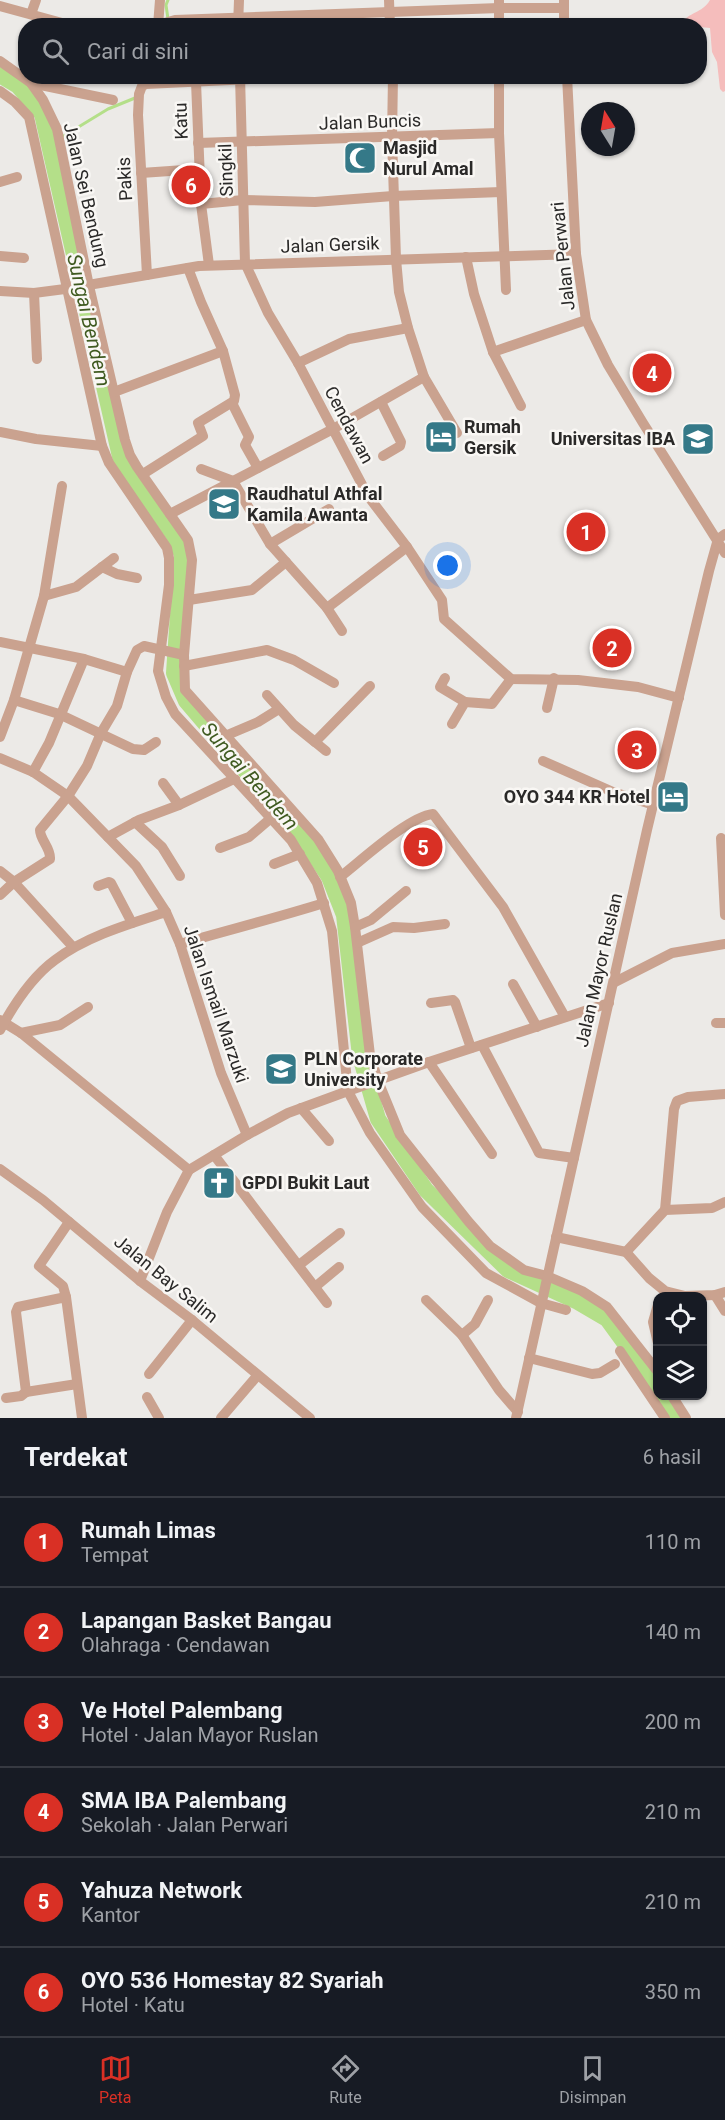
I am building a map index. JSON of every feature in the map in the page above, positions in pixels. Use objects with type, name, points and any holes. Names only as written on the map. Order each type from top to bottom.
[{"type":"street","points":[[31,14],[36,0]]},
{"type":"street","points":[[160,0],[162,18]]},
{"type":"street","points":[[238,18],[239,0]]},
{"type":"street","points":[[389,0],[389,18]]},
{"type":"street","points":[[305,18],[499,4],[564,4]]},
{"type":"street","points":[[0,6],[45,18]]},
{"type":"street","name":"Jalan Sei Bendung","points":[[0,61],[18,74]]},
{"type":"street","name":"Jalan Sei Bendung","points":[[32,84],[43,100],[57,129],[88,286],[130,455],[190,546],[192,560],[183,659],[185,690],[318,839],[340,877],[351,903],[375,1082],[400,1135],[490,1246],[524,1270],[582,1291],[607,1307],[653,1367]]},
{"type":"street","points":[[36,84],[113,100]]},
{"type":"street","name":"Pakis","points":[[146,84],[142,86],[139,93],[138,115],[147,275]]},
{"type":"street","name":"Katu","points":[[196,84],[201,204],[209,266]]},
{"type":"street","name":"Singkil","points":[[240,84],[245,263]]},
{"type":"street","points":[[393,84],[393,196],[399,292],[424,376],[457,433]]},
{"type":"street","points":[[499,84],[503,256],[506,290]]},
{"type":"street","name":"Jalan Perwari","points":[[567,84],[576,254],[586,320],[608,365],[642,423],[721,537],[725,553]]},
{"type":"street","points":[[0,91],[20,106],[29,117],[102,446],[109,463],[166,548],[170,567],[163,651],[158,671],[161,684],[175,714],[291,840],[317,883],[332,931],[351,1090],[370,1133],[422,1207],[486,1273],[541,1302],[566,1310]]},
{"type":"street","name":"Jalan Buncis","points":[[198,143],[499,133]]},
{"type":"street","points":[[141,173],[199,169]]},
{"type":"street","points":[[0,182],[17,177]]},
{"type":"street","points":[[201,204],[243,200],[315,202],[393,196],[501,192]]},
{"type":"street","name":"Jalan Gersik","points":[[67,289],[188,268],[245,263],[576,254]]},
{"type":"street","points":[[0,256],[24,258]]},
{"type":"street","points":[[466,257],[474,294],[493,352],[521,406]]},
{"type":"street","name":"Cendawan","points":[[245,263],[268,313],[298,363],[368,496],[407,547],[442,600],[444,619],[511,679]]},
{"type":"street","points":[[143,474],[203,436],[198,423],[232,403],[236,398],[224,351],[188,268]]},
{"type":"street","points":[[0,291],[34,293],[67,289]]},
{"type":"street","points":[[34,293],[37,359]]},
{"type":"street","points":[[493,352],[586,320]]},
{"type":"street","points":[[298,363],[349,339],[408,328]]},
{"type":"street","points":[[114,392],[224,351]]},
{"type":"street","points":[[170,514],[333,429],[424,376]]},
{"type":"street","points":[[381,402],[401,442],[400,446],[383,456]]},
{"type":"street","points":[[232,403],[249,437],[245,445],[258,468]]},
{"type":"street","points":[[0,432],[36,439],[102,446]]},
{"type":"street","points":[[201,470],[233,481],[270,544],[327,608],[342,631]]},
{"type":"street","points":[[0,737],[14,700],[44,596],[62,486]]},
{"type":"street","points":[[270,544],[329,509]]},
{"type":"street","name":"Jalan Mayor Ruslan","points":[[517,1415],[654,805],[721,537]]},
{"type":"street","points":[[327,608],[407,547]]},
{"type":"street","points":[[44,596],[76,587],[114,558]]},
{"type":"street","points":[[189,600],[252,590],[286,562]]},
{"type":"street","points":[[102,567],[113,573],[137,578]]},
{"type":"street","points":[[0,642],[84,659],[127,672]]},
{"type":"street","points":[[0,895],[14,882],[50,859],[51,855],[40,835],[40,830],[68,796],[87,766],[101,733],[117,706],[127,672],[140,647],[163,651],[183,659],[267,650],[294,660],[334,683]]},
{"type":"street","points":[[33,772],[49,743],[84,659]]},
{"type":"street","points":[[445,678],[440,687],[465,702],[492,704],[511,679],[554,678],[638,687],[679,698]]},
{"type":"street","points":[[547,708],[554,678]]},
{"type":"street","points":[[315,742],[370,686]]},
{"type":"street","points":[[267,695],[326,752]]},
{"type":"street","points":[[14,700],[60,715],[137,750],[144,750],[156,742]]},
{"type":"street","points":[[452,724],[465,702]]},
{"type":"street","points":[[225,736],[258,722],[279,709]]},
{"type":"street","points":[[0,758],[33,772],[68,796],[136,866],[166,912]]},
{"type":"street","points":[[543,761],[613,792],[654,805]]},
{"type":"street","points":[[108,837],[135,822],[179,805],[234,778]]},
{"type":"street","points":[[163,783],[179,805]]},
{"type":"street","points":[[340,877],[410,822],[423,815],[433,814],[503,907],[565,1017]]},
{"type":"street","points":[[220,848],[249,837],[270,819]]},
{"type":"street","points":[[135,822],[162,847],[180,876]]},
{"type":"street","points":[[721,838],[725,915]]},
{"type":"street","points":[[274,864],[300,854]]},
{"type":"street","points":[[0,871],[14,882],[73,947]]},
{"type":"street","points":[[98,886],[111,883],[132,923]]},
{"type":"street","points":[[355,927],[371,920],[406,891]]},
{"type":"street","points":[[180,944],[259,921],[269,921],[324,903]]},
{"type":"street","name":"Jalan Ismail Marzuki","points":[[1,1024],[37,978],[52,962],[73,947],[166,912],[180,944],[221,1073],[247,1135]]},
{"type":"street","points":[[357,943],[393,927],[414,928],[445,924]]},
{"type":"street","points":[[615,982],[672,953],[725,944]]},
{"type":"street","points":[[513,984],[537,1027]]},
{"type":"street","points":[[430,1003],[453,1000],[455,1002],[471,1048]]},
{"type":"street","points":[[140,1281],[166,1212],[189,1170],[247,1135],[301,1108],[429,1062],[609,1003]]},
{"type":"street","points":[[21,1033],[60,1025],[88,1007]]},
{"type":"street","points":[[1,1024],[21,1033],[189,1170]]},
{"type":"street","points":[[482,1045],[539,1153],[574,1158]]},
{"type":"street","points":[[429,1062],[492,1154]]},
{"type":"street","points":[[626,1252],[665,1210],[674,1109],[677,1101],[688,1097],[725,1094]]},
{"type":"street","points":[[301,1108],[329,1141]]},
{"type":"street","points":[[214,1155],[327,1303]]},
{"type":"street","name":"Jalan Bay Salim","points":[[0,1169],[192,1320],[310,1418]]},
{"type":"street","points":[[665,1210],[712,1208],[725,1202]]},
{"type":"street","points":[[69,1222],[39,1266],[63,1286],[82,1418]]},
{"type":"street","points":[[299,1265],[340,1233]]},
{"type":"street","points":[[556,1237],[626,1252],[662,1292]]},
{"type":"street","points":[[315,1287],[339,1267]]},
{"type":"street","points":[[720,1293],[725,1311]]},
{"type":"street","points":[[26,1392],[16,1309],[66,1297]]},
{"type":"street","points":[[426,1300],[462,1335],[517,1415]]},
{"type":"street","points":[[462,1335],[475,1324],[488,1300]]},
{"type":"street","points":[[148,1374],[192,1320]]},
{"type":"street","points":[[620,1351],[665,1418]]},
{"type":"street","points":[[529,1358],[592,1374],[600,1373],[615,1364]]},
{"type":"street","points":[[221,1418],[257,1376]]},
{"type":"street","points":[[6,1398],[21,1396],[26,1392],[77,1384]]},
{"type":"street","points":[[147,1397],[159,1418]]},
{"type":"street","points":[[675,1400],[686,1418]]},
{"type":"shaded area","points":[[710,0],[725,0],[725,91],[723,92],[720,89],[717,62],[712,52],[707,18],[686,18],[707,5]]},
{"type":"waterway","points":[[168,0],[166,5],[168,18]]},
{"type":"waterway","name":"Sungai Bendem","points":[[0,75],[18,86],[42,114],[121,461],[174,536],[182,555],[174,673],[186,701],[305,841],[329,877],[344,915],[360,1056],[378,1119],[426,1190],[508,1270],[578,1302],[607,1319],[653,1382]]},
{"type":"waterway","points":[[62,137],[108,109],[135,98]]},
{"type":"waterway","name":"Sungai Bendem","points":[[49,145],[56,140]]},
{"type":"waterway","name":"Sungai Bendem","points":[[666,1400],[679,1418]]},
{"type":"place","name":"Masjid Nurul Amal","points":[[360,158]]},
{"type":"place","name":"OYO 536 Homestay 82 Syariah","points":[[191,185]]},
{"type":"place","name":"SMA IBA Palembang","points":[[652,373]]},
{"type":"place","name":"Rumah Gersik","points":[[441,437]]},
{"type":"place","name":"Universitas IBA","points":[[698,439]]},
{"type":"place","name":"Raudhatul Athfal Kamila Awanta","points":[[224,504]]},
{"type":"place","name":"Rumah Limas","points":[[586,532]]},
{"type":"place","name":"Lapangan Basket Bangau","points":[[612,648]]},
{"type":"place","name":"Ve Hotel Palembang","points":[[637,750]]},
{"type":"place","name":"OYO 344 KR Hotel","points":[[673,797]]},
{"type":"place","name":"Yahuza Network","points":[[423,847]]},
{"type":"place","name":"PLN Corporate University","points":[[281,1069]]},
{"type":"place","name":"GPDI Bukit Laut","points":[[219,1183]]}]
